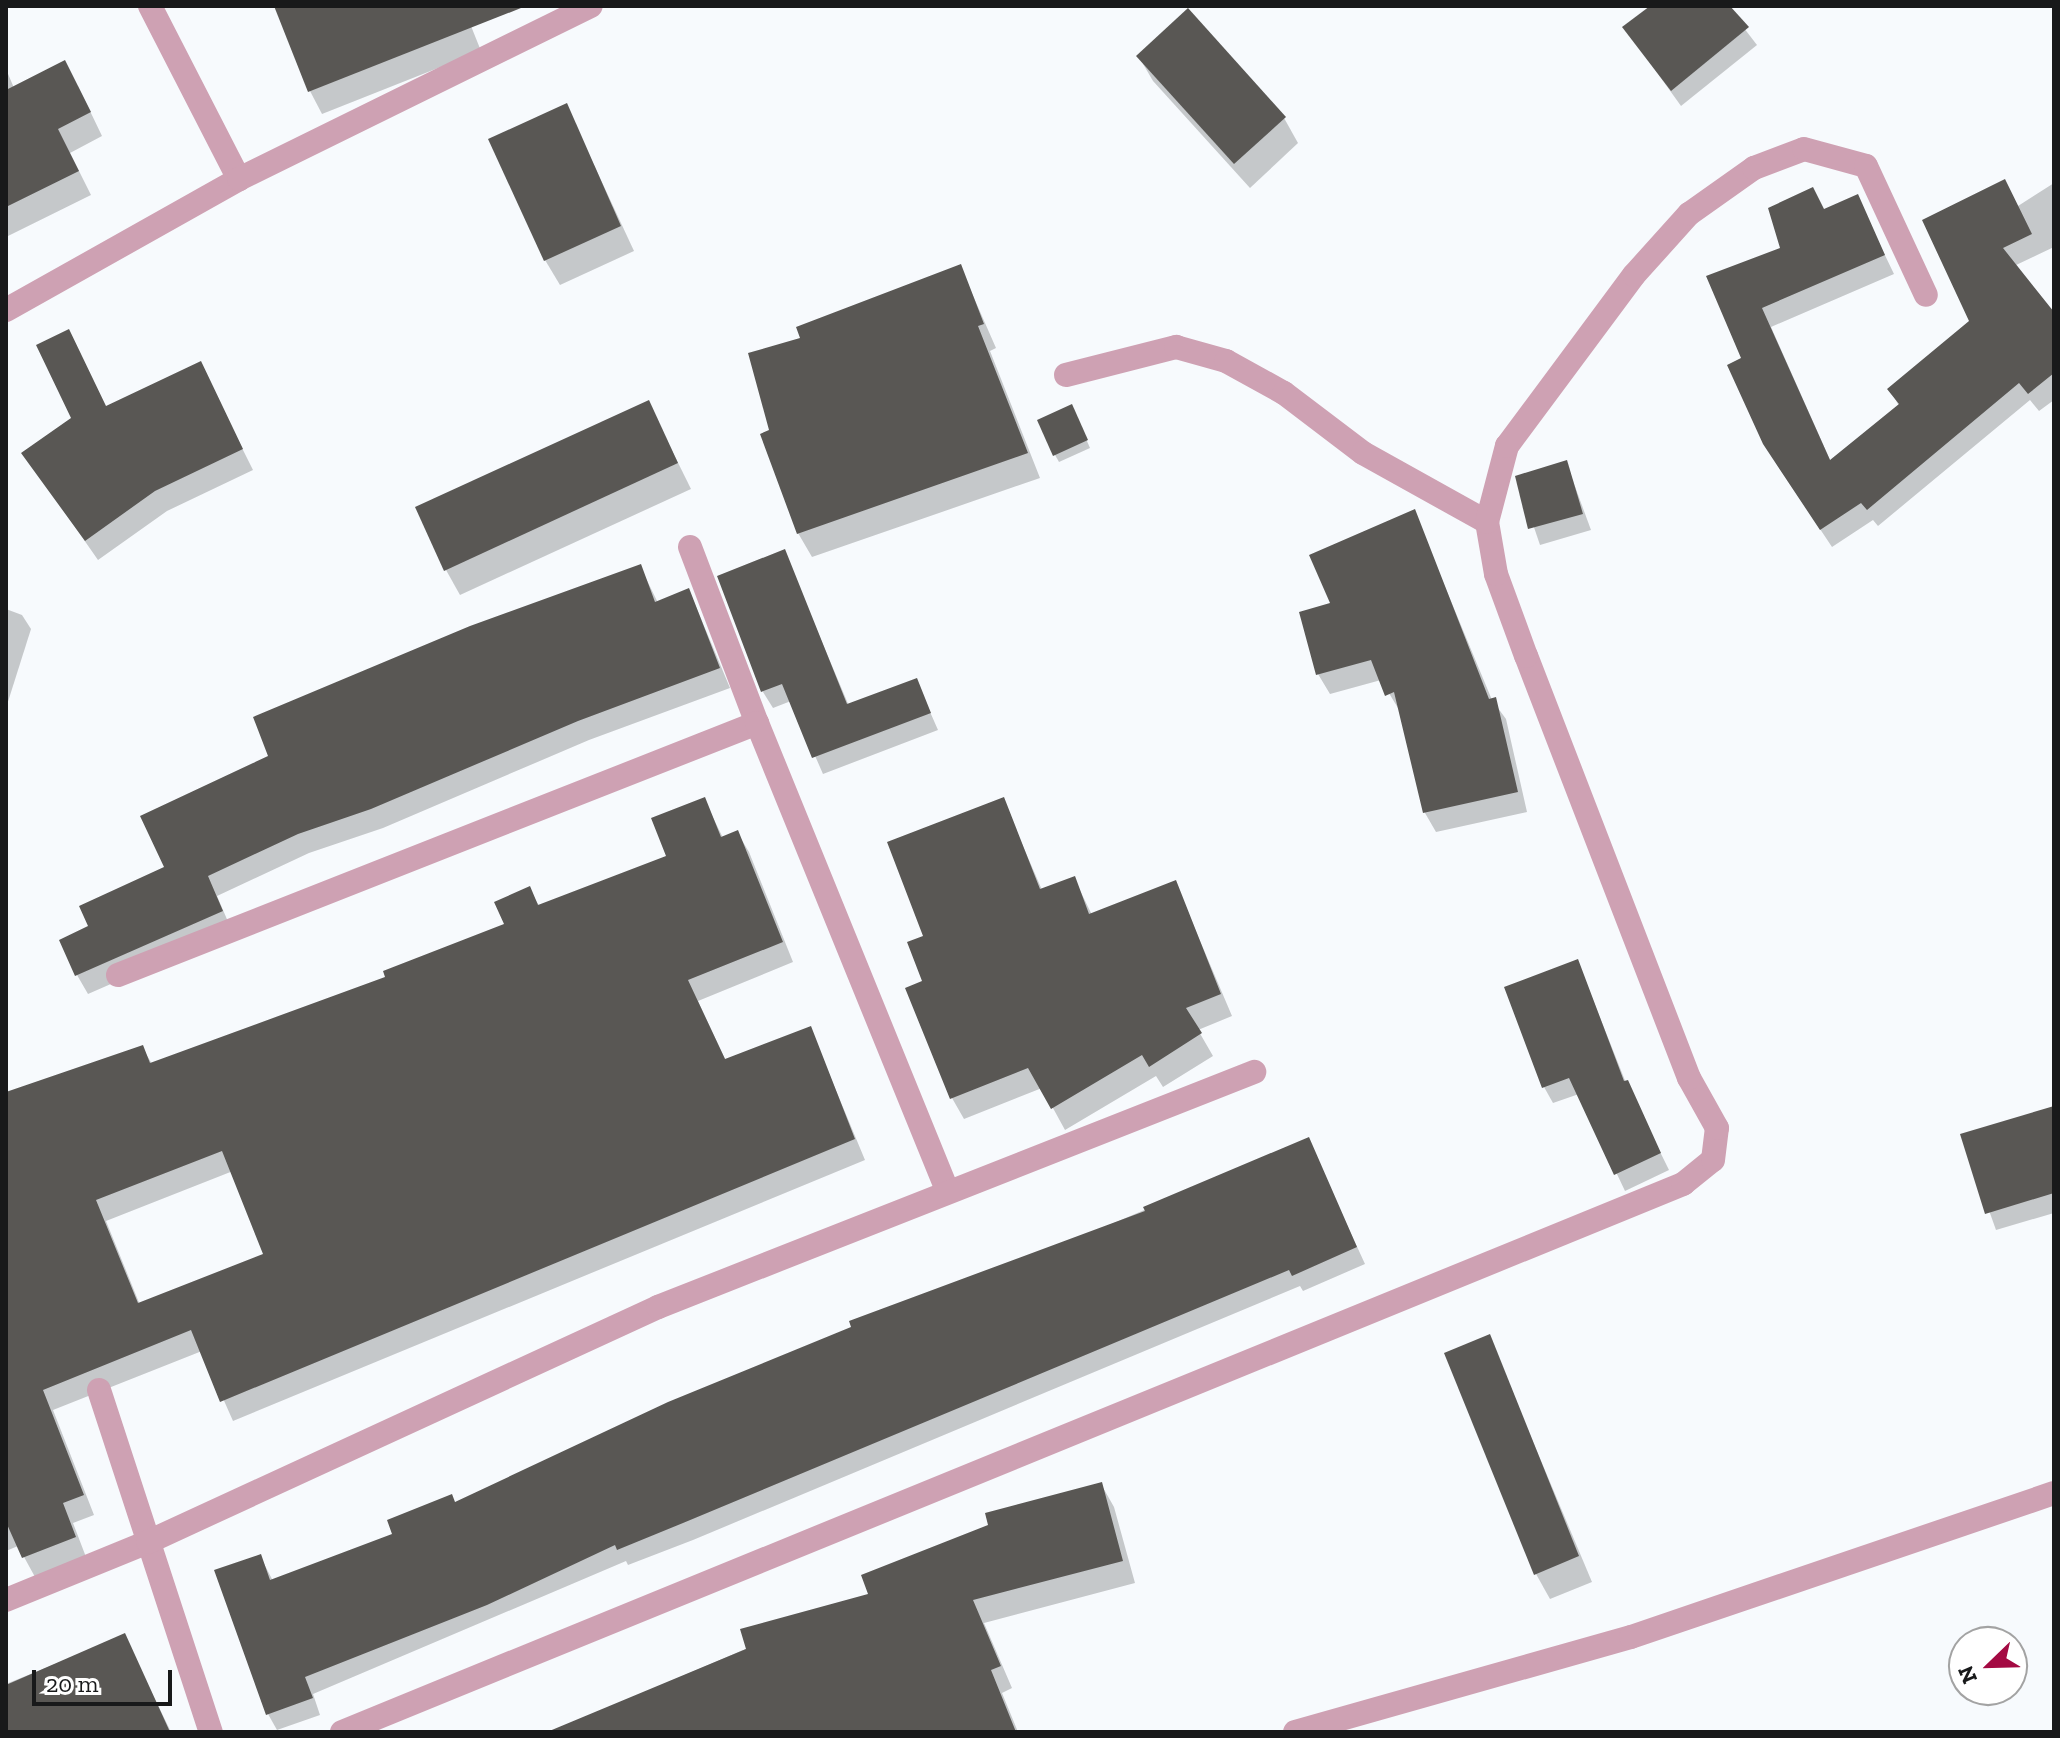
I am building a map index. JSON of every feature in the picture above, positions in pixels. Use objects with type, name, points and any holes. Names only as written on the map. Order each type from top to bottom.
[{"type":"street","points":[[150,6],[239,179]]},
{"type":"street","points":[[6,310],[239,179],[591,6]]},
{"type":"street","points":[[342,1732],[1683,1184],[1713,1160],[1717,1128],[1689,1078],[1526,656],[1496,574],[1487,522],[1507,446],[1634,275],[1689,214],[1754,168],[1804,149],[1866,166],[1926,295]]},
{"type":"street","points":[[1066,375],[1176,347],[1226,361],[1284,393],[1363,453],[1487,522]]},
{"type":"street","points":[[690,547],[757,723],[947,1190]]},
{"type":"street","points":[[118,975],[757,723]]},
{"type":"street","points":[[6,1600],[148,1542],[658,1307],[947,1190],[1254,1072]]},
{"type":"street","points":[[99,1390],[211,1732]]},
{"type":"street","points":[[1295,1732],[1631,1637],[2054,1493]]},
{"type":"building","points":[[274,6],[520,6],[521,8],[308,92]]},
{"type":"building","points":[[1650,6],[1730,6],[1749,27],[1671,91],[1622,27]]},
{"type":"building","points":[[1188,8],[1286,117],[1234,164],[1136,56]]},
{"type":"building","points":[[65,60],[91,112],[58,129],[79,171],[6,207],[6,90]]},
{"type":"building","points":[[567,103],[621,226],[544,261],[488,139]]},
{"type":"building","points":[[2005,179],[2032,234],[2003,248],[2054,312],[2054,373],[2028,394],[2019,383],[1867,510],[1861,503],[1820,530],[1763,444],[1727,365],[1741,358],[1706,276],[1780,248],[1768,208],[1813,187],[1824,209],[1858,194],[1885,255],[1762,308],[1830,460],[1899,404],[1887,389],[1969,321],[1922,220]]},
{"type":"building","points":[[961,264],[984,324],[978,326],[1028,453],[797,534],[760,434],[769,430],[748,353],[800,338],[796,327]]},
{"type":"building","points":[[69,329],[106,406],[201,361],[243,449],[155,491],[85,541],[21,453],[71,418],[36,345]]},
{"type":"building","points":[[649,400],[678,463],[444,571],[415,507]]},
{"type":"building","points":[[1072,404],[1088,440],[1053,456],[1037,420]]},
{"type":"building","points":[[1567,460],[1583,514],[1528,529],[1515,476]]},
{"type":"building","points":[[1415,509],[1489,699],[1496,697],[1518,792],[1423,813],[1394,692],[1385,696],[1371,660],[1316,675],[1299,612],[1330,603],[1309,555]]},
{"type":"building","points":[[785,549],[847,704],[917,678],[931,713],[812,758],[782,684],[761,692],[717,576]]},
{"type":"building","points":[[641,564],[655,602],[689,588],[720,668],[578,721],[371,809],[298,834],[208,876],[223,911],[75,976],[59,940],[88,926],[79,906],[164,867],[140,816],[268,756],[253,717],[470,626]]},
{"type":"building","points":[[705,797],[721,837],[738,830],[783,942],[688,980],[725,1059],[811,1026],[855,1139],[220,1402],[191,1330],[43,1390],[84,1495],[63,1503],[76,1537],[22,1558],[6,1522],[6,1092],[143,1045],[150,1063],[385,977],[383,971],[504,924],[494,902],[530,886],[538,905],[666,856],[651,818]],"holes":[[[222,1151],[263,1254],[138,1303],[96,1200]]]},
{"type":"building","points":[[1004,797],[1040,889],[1075,876],[1089,914],[1176,880],[1221,994],[1186,1008],[1202,1033],[1149,1067],[1142,1055],[1051,1109],[1028,1068],[950,1099],[905,988],[922,981],[907,942],[923,936],[887,842]]},
{"type":"building","points":[[1578,959],[1624,1081],[1628,1080],[1661,1153],[1614,1175],[1569,1078],[1542,1088],[1504,987]]},
{"type":"building","points":[[2054,1106],[2054,1193],[1985,1214],[1960,1134]]},
{"type":"building","points":[[1309,1137],[1357,1247],[1292,1276],[1289,1270],[617,1550],[615,1545],[487,1605],[305,1677],[313,1698],[266,1715],[214,1570],[261,1554],[270,1580],[392,1534],[387,1520],[452,1494],[455,1502],[668,1402],[851,1327],[849,1321],[1145,1211],[1143,1207]]},
{"type":"building","points":[[1490,1334],[1579,1556],[1534,1575],[1444,1353]]},
{"type":"building","points":[[1102,1482],[1123,1561],[973,1600],[1001,1666],[991,1670],[1016,1732],[547,1732],[746,1649],[740,1629],[868,1594],[861,1575],[988,1525],[985,1513]]},
{"type":"building","points":[[125,1633],[170,1732],[6,1732],[6,1685]]}]
